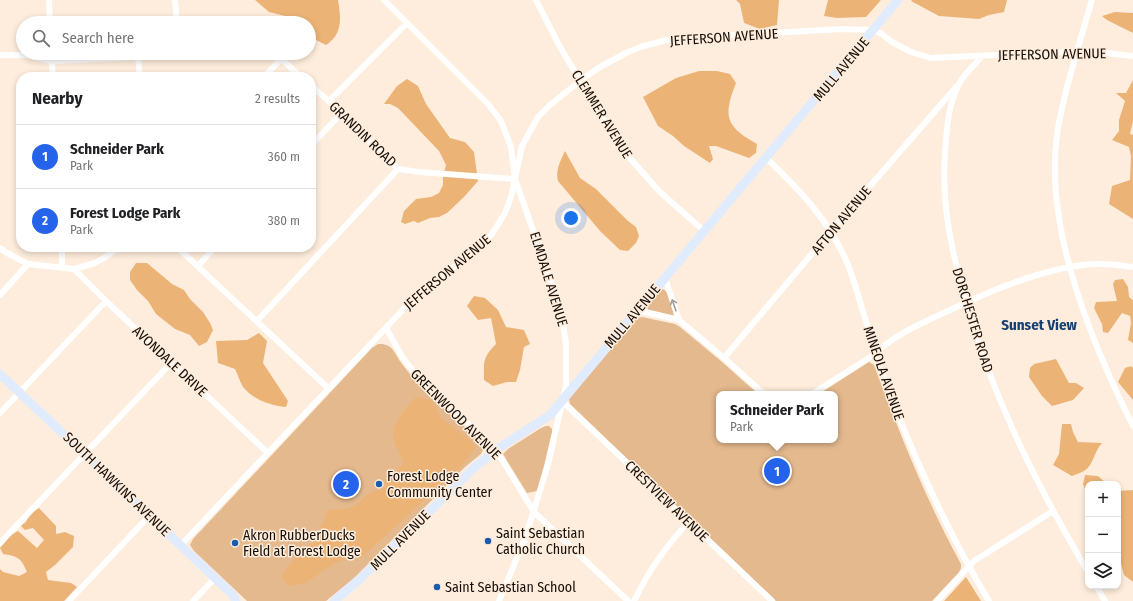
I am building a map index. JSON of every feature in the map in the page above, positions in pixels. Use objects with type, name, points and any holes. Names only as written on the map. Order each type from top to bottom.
[{"type":"street","points":[[49,0],[50,16]]},
{"type":"street","points":[[176,0],[177,16]]},
{"type":"street","name":"ELMDALE AVENUE","points":[[384,0],[495,112],[512,147],[515,179],[562,316],[566,344],[567,374],[562,401],[548,464],[534,512],[517,560],[499,601]]},
{"type":"street","name":"CLEMMER AVENUE","points":[[536,0],[552,33],[605,122],[640,170],[674,205],[704,230]]},
{"type":"street","name":"MULL AVENUE","points":[[334,601],[365,576],[464,476],[496,450],[550,415],[575,383],[898,0]]},
{"type":"street","points":[[1092,0],[1062,104],[1057,135],[1055,188],[1058,213],[1070,267],[1089,326],[1105,366],[1133,426]]},
{"type":"street","points":[[329,101],[406,23]]},
{"type":"street","name":"JEFFERSON AVENUE","points":[[181,545],[414,298],[479,248],[492,234],[505,213],[511,197],[522,146],[538,117],[581,80],[600,67],[626,53],[640,47],[682,38],[842,29],[874,30],[898,46],[926,58],[1088,51],[1133,56]]},
{"type":"street","points":[[0,55],[16,54]]},
{"type":"street","name":"DORCHESTER ROAD","points":[[982,56],[960,82],[951,105],[947,128],[944,182],[950,240],[956,268],[981,353],[1000,402],[1053,511],[1085,567]]},
{"type":"street","points":[[48,60],[74,60]]},
{"type":"street","points":[[138,60],[140,72]]},
{"type":"street","points":[[269,72],[280,60]]},
{"type":"street","points":[[282,60],[295,72]]},
{"type":"street","points":[[52,61],[53,72]]},
{"type":"street","name":"AFTON AVENUE","points":[[724,358],[830,231],[960,82]]},
{"type":"street","name":"GRANDIN ROAD","points":[[316,90],[329,101],[398,169],[419,172],[515,179]]},
{"type":"street","points":[[316,140],[341,114]]},
{"type":"street","name":"MINEOLA AVENUE","points":[[765,157],[805,196],[837,242],[852,276],[875,354],[898,418],[948,530],[989,601]]},
{"type":"street","points":[[257,321],[398,169]]},
{"type":"street","points":[[0,248],[28,264],[62,268],[74,268],[95,263],[112,252]]},
{"type":"street","points":[[62,252],[62,268]]},
{"type":"street","points":[[183,252],[328,388]]},
{"type":"street","points":[[198,266],[211,252]]},
{"type":"street","points":[[817,391],[875,354],[900,335],[938,315],[1026,279],[1070,267],[1100,263],[1133,267]]},
{"type":"street","points":[[0,295],[28,264]]},
{"type":"street","name":"AVONDALE DRIVE","points":[[74,268],[171,363],[268,453]]},
{"type":"street","points":[[665,278],[679,320]]},
{"type":"street","points":[[0,413],[106,301]]},
{"type":"street","points":[[637,310],[679,320],[761,391]]},
{"type":"street","name":"GREENWOOD AVENUE","points":[[386,328],[403,358],[418,378],[496,450],[534,512],[628,601]]},
{"type":"street","points":[[0,543],[171,363]]},
{"type":"street","name":"SOUTH HAWKINS AVENUE","points":[[0,374],[235,598],[242,601]]},
{"type":"street","name":"CRESTVIEW AVENUE","points":[[562,401],[772,601]]},
{"type":"street","points":[[937,601],[974,561],[1053,511]]},
{"type":"street","points":[[69,601],[149,516]]},
{"type":"street","points":[[634,601],[646,577],[659,557],[688,522]]},
{"type":"street","points":[[193,601],[215,578]]},
{"type":"street","points":[[1098,589],[1105,601]]},
{"type":"shaded area","points":[[255,0],[338,0],[340,25],[332,41],[326,45],[316,40],[316,16],[285,16],[269,12]]},
{"type":"shaded area","points":[[736,0],[779,0],[777,25],[760,29],[744,23],[740,4]]},
{"type":"shaded area","points":[[828,0],[881,0],[866,17],[837,18],[824,16]]},
{"type":"shaded area","points":[[1007,0],[1004,12],[979,19],[939,16],[911,1]]},
{"type":"shaded area","points":[[1115,12],[1133,13],[1133,33],[1102,16]]},
{"type":"shaded area","points":[[699,71],[717,71],[730,74],[736,83],[728,112],[733,125],[738,132],[757,144],[756,153],[749,158],[716,146],[709,146],[713,159],[710,163],[684,146],[673,136],[658,126],[643,97],[676,78]]},
{"type":"shaded area","points":[[407,79],[418,86],[426,104],[450,138],[465,142],[474,152],[478,181],[447,213],[418,223],[414,221],[405,224],[401,222],[404,211],[416,199],[431,197],[439,193],[443,185],[443,176],[446,165],[439,151],[398,108],[390,104],[384,104],[397,86]]},
{"type":"shaded area","points":[[1133,80],[1133,121],[1130,134],[1133,135],[1133,219],[1109,204],[1112,186],[1130,180],[1131,156],[1129,147],[1112,140],[1119,131],[1119,120],[1125,101],[1116,93],[1126,93]]},
{"type":"shaded area","points":[[565,151],[580,178],[596,189],[636,227],[639,236],[636,243],[628,251],[620,250],[600,231],[558,181],[558,169]]},
{"type":"shaded area","points":[[136,263],[147,263],[172,284],[184,290],[190,299],[203,312],[210,323],[213,330],[207,342],[199,346],[190,335],[175,329],[156,314],[148,301],[130,280],[130,272]]},
{"type":"shaded area","points":[[1123,279],[1128,287],[1129,297],[1133,300],[1133,343],[1128,340],[1131,323],[1130,316],[1122,313],[1108,333],[1103,332],[1102,324],[1094,308],[1096,302],[1117,301],[1113,284],[1115,280]]},
{"type":"shaded area","points":[[661,289],[667,292],[669,296],[672,304],[673,316],[648,310],[647,307],[649,303]]},
{"type":"shaded area","points":[[474,296],[485,298],[498,310],[506,327],[524,330],[530,344],[524,347],[520,370],[516,382],[507,382],[493,386],[484,380],[486,357],[496,344],[491,318],[478,320],[467,306]]},
{"type":"shaded area","points":[[642,317],[675,324],[680,327],[755,391],[716,391],[716,443],[838,443],[838,391],[824,391],[869,362],[874,365],[914,466],[936,515],[961,564],[959,572],[932,601],[776,601],[570,404],[569,399],[637,318]]},
{"type":"shaded area","points":[[259,333],[267,341],[263,363],[288,401],[286,407],[274,405],[257,399],[243,387],[235,369],[218,363],[216,341],[247,340]]},
{"type":"shaded area","points":[[378,344],[387,345],[390,347],[420,385],[482,442],[484,448],[481,454],[465,467],[354,578],[326,601],[247,601],[194,551],[190,545],[193,539],[372,348]]},
{"type":"shaded area","points":[[1056,359],[1069,383],[1076,383],[1084,388],[1073,400],[1052,406],[1042,396],[1029,377],[1030,368],[1034,364]]},
{"type":"shaded area","points":[[1131,366],[1133,368],[1133,400],[1118,382],[1125,368]]},
{"type":"shaded area","points":[[416,397],[432,400],[441,418],[469,439],[476,447],[462,466],[361,558],[346,558],[332,565],[305,583],[288,586],[281,577],[289,565],[318,538],[322,523],[328,510],[345,509],[351,507],[358,504],[368,494],[381,491],[381,487],[385,487],[385,480],[399,469],[403,462],[394,441],[394,429],[400,417]]},
{"type":"shaded area","points":[[1062,424],[1071,424],[1078,442],[1102,443],[1090,465],[1083,472],[1072,476],[1053,465],[1059,454]]},
{"type":"shaded area","points":[[546,426],[549,426],[552,429],[552,432],[539,487],[537,491],[527,493],[503,454],[508,449]]},
{"type":"shaded area","points":[[1085,475],[1098,476],[1104,481],[1085,481],[1085,489],[1083,484]]},
{"type":"shaded area","points":[[1133,490],[1133,582],[1124,575],[1121,564],[1121,491]]},
{"type":"shaded area","points":[[39,508],[56,526],[56,534],[65,532],[74,536],[73,547],[46,572],[48,580],[71,583],[77,587],[64,601],[0,601],[0,569],[3,572],[19,576],[27,572],[18,558],[3,554],[0,548],[11,535],[18,531],[37,548],[44,540],[33,528],[25,530],[21,526],[26,522],[30,514]]},
{"type":"shaded area","points":[[966,577],[981,601],[944,601]]},
{"type":"place","name":"Schneider Park","points":[[777,471]]},
{"type":"place","name":"Forest Lodge Park","points":[[346,484]]},
{"type":"place","name":"Forest Lodge Community Center","points":[[379,484]]},
{"type":"place","name":"Saint Sebastian Catholic Church","points":[[488,541]]},
{"type":"place","name":"Akron RubberDucks Field at Forest Lodge","points":[[235,543]]},
{"type":"place","name":"Saint Sebastian School","points":[[437,587]]},
{"type":"district","name":"Sunset View","points":[[1039,325]]}]
